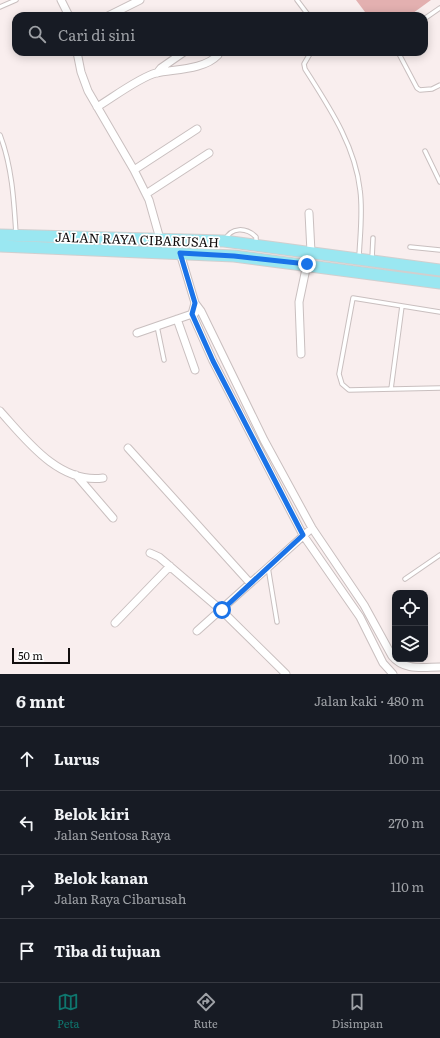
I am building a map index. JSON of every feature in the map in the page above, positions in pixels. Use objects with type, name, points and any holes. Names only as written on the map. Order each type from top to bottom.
[{"type":"main road","name":"JALAN RAYA CIBARUSAH","points":[[0,235],[224,241],[440,270]]},
{"type":"main road","name":"JALAN RAYA CIBARUSAH","points":[[0,246],[234,256],[307,264],[440,283]]},
{"type":"street","points":[[61,0],[67,12]]},
{"type":"street","points":[[116,12],[140,0]]},
{"type":"street","points":[[79,56],[81,72],[88,91],[134,170],[146,194],[160,239]]},
{"type":"street","points":[[157,73],[161,68],[178,56]]},
{"type":"street","points":[[97,108],[148,76],[203,64],[215,59],[217,56]]},
{"type":"street","points":[[134,170],[196,130]]},
{"type":"street","points":[[146,194],[209,153]]},
{"type":"street","points":[[309,213],[311,252]]},
{"type":"street","points":[[180,253],[195,303],[261,433],[312,528],[364,605],[397,662],[406,667],[440,667]]},
{"type":"street","points":[[301,354],[299,302],[307,264]]},
{"type":"street","points":[[195,303],[192,314],[213,361],[303,535],[360,617],[383,663],[393,674]]},
{"type":"street","points":[[137,333],[200,311]]},
{"type":"street","points":[[177,319],[194,370]]},
{"type":"street","points":[[0,411],[44,458],[76,475],[90,479],[103,478]]},
{"type":"street","points":[[128,448],[250,583]]},
{"type":"street","points":[[76,475],[113,518]]},
{"type":"street","points":[[197,632],[268,566],[312,528]]},
{"type":"street","points":[[150,552],[159,557],[222,610],[286,674]]},
{"type":"street","points":[[115,623],[170,566]]},
{"type":"lane","points":[[0,7],[16,0]]},
{"type":"lane","points":[[297,0],[306,12]]},
{"type":"lane","points":[[428,16],[440,8]]},
{"type":"lane","points":[[309,56],[304,64],[304,70],[328,105],[345,138],[359,180],[361,219],[358,258]]},
{"type":"lane","points":[[400,56],[420,90],[426,90],[440,85]]},
{"type":"lane","points":[[0,135],[5,148],[13,189],[16,235]]},
{"type":"lane","points":[[425,151],[440,182]]},
{"type":"lane","points":[[372,260],[373,238]]},
{"type":"lane","points":[[410,247],[440,250]]},
{"type":"lane","points":[[440,312],[353,298],[340,374],[342,384],[349,390],[440,388]]},
{"type":"lane","points":[[391,389],[402,306]]},
{"type":"lane","points":[[157,326],[164,360]]},
{"type":"lane","points":[[405,579],[440,555]]},
{"type":"lane","points":[[268,566],[277,622]]},
{"type":"building","points":[[356,0],[431,0],[414,12],[365,12]]},
{"type":"route","points":[[222,610],[303,535],[213,361],[192,314],[195,303],[180,253],[234,256],[307,264]]}]
